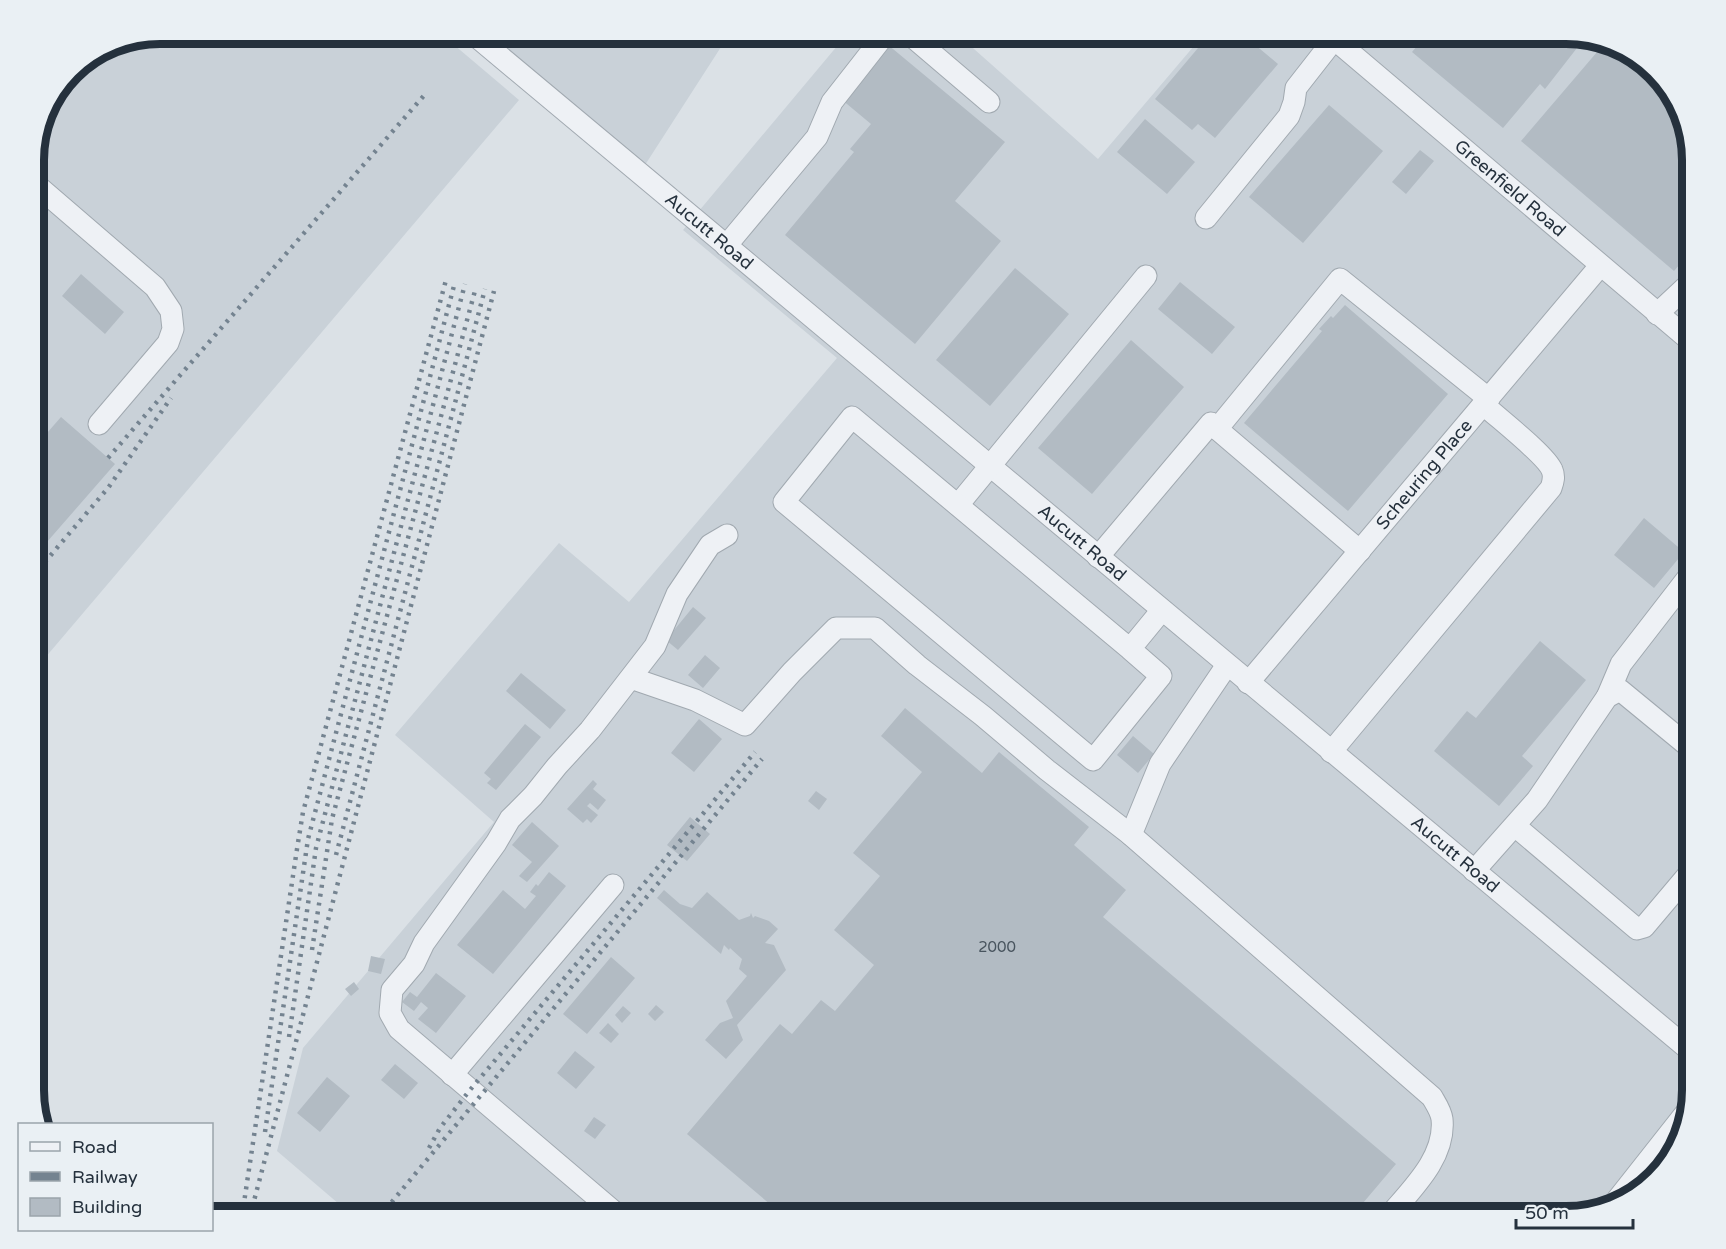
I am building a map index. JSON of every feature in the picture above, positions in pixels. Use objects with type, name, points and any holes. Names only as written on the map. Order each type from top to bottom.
[{"type":"street","name":"Aucutt Road","points":[[485,44],[1248,683],[1682,1041]]},
{"type":"street","points":[[726,246],[817,137],[832,102],[877,44]]},
{"type":"street","points":[[922,44],[988,102]]},
{"type":"street","points":[[1206,218],[1289,116],[1296,88],[1328,44]]},
{"type":"street","name":"Greenfield Road","points":[[1344,44],[1682,334]]},
{"type":"street","points":[[44,191],[155,287],[171,311],[173,329],[168,343],[99,424]]},
{"type":"street","name":"Scheuring Place","points":[[1248,683],[1600,266]]},
{"type":"street","points":[[958,505],[1146,276]]},
{"type":"street","points":[[1217,429],[1340,279],[1486,402],[1546,460],[1553,472],[1554,481],[1551,488],[1331,752]]},
{"type":"street","points":[[1657,314],[1682,291]]},
{"type":"street","points":[[852,417],[1130,649],[1161,676],[1093,760],[784,502],[852,417]]},
{"type":"street","points":[[1098,557],[1211,423],[1360,551]]},
{"type":"street","points":[[607,1206],[399,1029],[390,1013],[392,990],[414,964],[424,944],[496,843],[510,819],[590,730],[655,646],[676,594],[710,545],[727,535]]},
{"type":"street","points":[[1474,871],[1537,801],[1608,697],[1622,664],[1682,585]]},
{"type":"street","points":[[1130,649],[1162,610]]},
{"type":"street","points":[[631,678],[695,700],[745,725],[792,672],[836,628],[875,628],[917,666],[1131,835],[1432,1097],[1442,1116],[1441,1141],[1425,1173],[1397,1206]]},
{"type":"street","points":[[1131,835],[1160,764],[1227,665]]},
{"type":"street","points":[[1608,697],[1620,690],[1682,741]]},
{"type":"street","points":[[1515,825],[1638,928],[1644,927],[1682,882]]},
{"type":"street","points":[[452,1075],[613,885]]},
{"type":"street","points":[[1647,1172],[1676,1128]]},
{"type":"shaded area","points":[[145,44],[453,44],[519,100],[44,659],[44,152],[52,115],[68,89],[83,72],[102,59],[115,52]]},
{"type":"shaded area","points":[[499,44],[723,44],[645,165]]},
{"type":"shaded area","points":[[839,44],[968,44],[1098,159],[1196,44],[1581,44],[1618,55],[1654,83],[1671,108],[1682,145],[1682,1097],[1671,1141],[1648,1171],[1618,1194],[1581,1205],[1566,1206],[341,1206],[277,1151],[303,1048],[494,822],[395,735],[559,543],[629,602],[837,358],[683,230]]},
{"type":"building","points":[[887,44],[1005,142],[955,201],[1001,241],[915,344],[785,235],[854,152],[850,149],[871,124],[841,99]]},
{"type":"building","points":[[1201,44],[1254,44],[1278,64],[1215,138],[1198,124],[1192,130],[1155,99]]},
{"type":"building","points":[[1419,44],[1580,44],[1545,89],[1540,84],[1503,128],[1412,52]]},
{"type":"building","points":[[1600,49],[1618,55],[1637,68],[1654,83],[1663,95],[1671,108],[1679,130],[1682,145],[1682,262],[1674,271],[1521,141]]},
{"type":"building","points":[[1329,105],[1383,151],[1303,243],[1249,197]]},
{"type":"building","points":[[1145,119],[1195,162],[1167,194],[1117,152]]},
{"type":"building","points":[[1420,150],[1434,161],[1406,194],[1392,182]]},
{"type":"building","points":[[1015,268],[1069,314],[990,406],[936,360]]},
{"type":"building","points":[[81,274],[124,312],[105,334],[62,296]]},
{"type":"building","points":[[1180,282],[1235,327],[1212,354],[1158,309]]},
{"type":"building","points":[[1345,305],[1448,394],[1348,511],[1244,423],[1322,331],[1319,329]]},
{"type":"building","points":[[1131,340],[1184,387],[1092,494],[1038,448]]},
{"type":"building","points":[[61,417],[115,464],[44,545],[44,436]]},
{"type":"building","points":[[1644,518],[1682,550],[1682,554],[1654,588],[1614,555]]},
{"type":"building","points":[[693,607],[706,618],[678,650],[666,640]]},
{"type":"building","points":[[1540,641],[1586,680],[1522,756],[1533,766],[1499,806],[1434,751],[1467,711],[1476,718]]},
{"type":"building","points":[[705,655],[720,668],[703,688],[688,675]]},
{"type":"building","points":[[521,673],[566,710],[550,729],[506,691]]},
{"type":"building","points":[[905,708],[982,773],[999,752],[1089,827],[1074,845],[1126,890],[1103,917],[1396,1164],[1360,1206],[998,1206],[996,1204],[994,1206],[772,1206],[687,1134],[780,1024],[792,1034],[821,1000],[835,1011],[874,965],[834,930],[880,876],[853,853],[922,772],[881,736]]},
{"type":"building","points":[[699,719],[722,739],[694,772],[671,753]]},
{"type":"building","points":[[525,724],[541,737],[496,790],[487,783],[491,779],[484,773]]},
{"type":"building","points":[[1133,736],[1154,754],[1138,773],[1117,755]]},
{"type":"building","points":[[593,780],[597,784],[593,789],[606,800],[598,810],[590,803],[587,806],[598,815],[591,823],[587,819],[583,823],[567,809]]},
{"type":"building","points":[[816,791],[827,799],[819,810],[808,801]]},
{"type":"building","points":[[690,817],[710,834],[687,861],[667,845]]},
{"type":"building","points":[[532,822],[559,846],[527,882],[519,876],[532,862],[512,845]]},
{"type":"building","points":[[549,872],[566,886],[493,974],[457,945],[503,890],[525,909],[536,896],[530,892]]},
{"type":"building","points":[[664,890],[680,904],[692,908],[707,892],[739,920],[750,916],[751,913],[753,918],[755,916],[769,921],[778,929],[765,943],[774,945],[786,970],[737,1025],[743,1040],[726,1059],[705,1040],[720,1023],[733,1018],[726,1001],[747,976],[739,969],[742,959],[724,945],[721,954],[657,898]]},
{"type":"building","points":[[371,956],[385,959],[381,974],[368,971]]},
{"type":"building","points":[[611,957],[635,978],[587,1034],[563,1014]]},
{"type":"building","points":[[436,973],[466,996],[436,1033],[418,1019],[428,1008],[421,1002],[414,1011],[402,1002],[410,992],[417,997]]},
{"type":"building","points":[[354,982],[359,989],[351,996],[345,989]]},
{"type":"building","points":[[656,1005],[664,1012],[655,1021],[648,1014]]},
{"type":"building","points":[[623,1006],[631,1013],[622,1023],[615,1015]]},
{"type":"building","points":[[608,1023],[619,1034],[611,1043],[599,1033]]},
{"type":"building","points":[[575,1051],[595,1067],[576,1089],[557,1073]]},
{"type":"building","points":[[395,1064],[418,1083],[404,1099],[381,1080]]},
{"type":"building","points":[[327,1077],[350,1096],[320,1132],[297,1113]]},
{"type":"building","points":[[594,1117],[606,1125],[595,1139],[584,1131]]},
{"type":"railway","points":[[108,458],[427,92]]},
{"type":"railway","points":[[244,1206],[303,812],[446,280]]},
{"type":"railway","points":[[265,1132],[308,839],[455,282]]},
{"type":"railway","points":[[289,1037],[316,848],[465,284]]},
{"type":"railway","points":[[312,950],[332,819],[476,287]]},
{"type":"railway","points":[[336,855],[485,289]]},
{"type":"railway","points":[[253,1206],[494,291]]},
{"type":"railway","points":[[44,563],[108,488],[171,398]]},
{"type":"railway","points":[[429,1148],[440,1128],[470,1090],[755,752]]},
{"type":"railway","points":[[388,1206],[762,759]]}]
